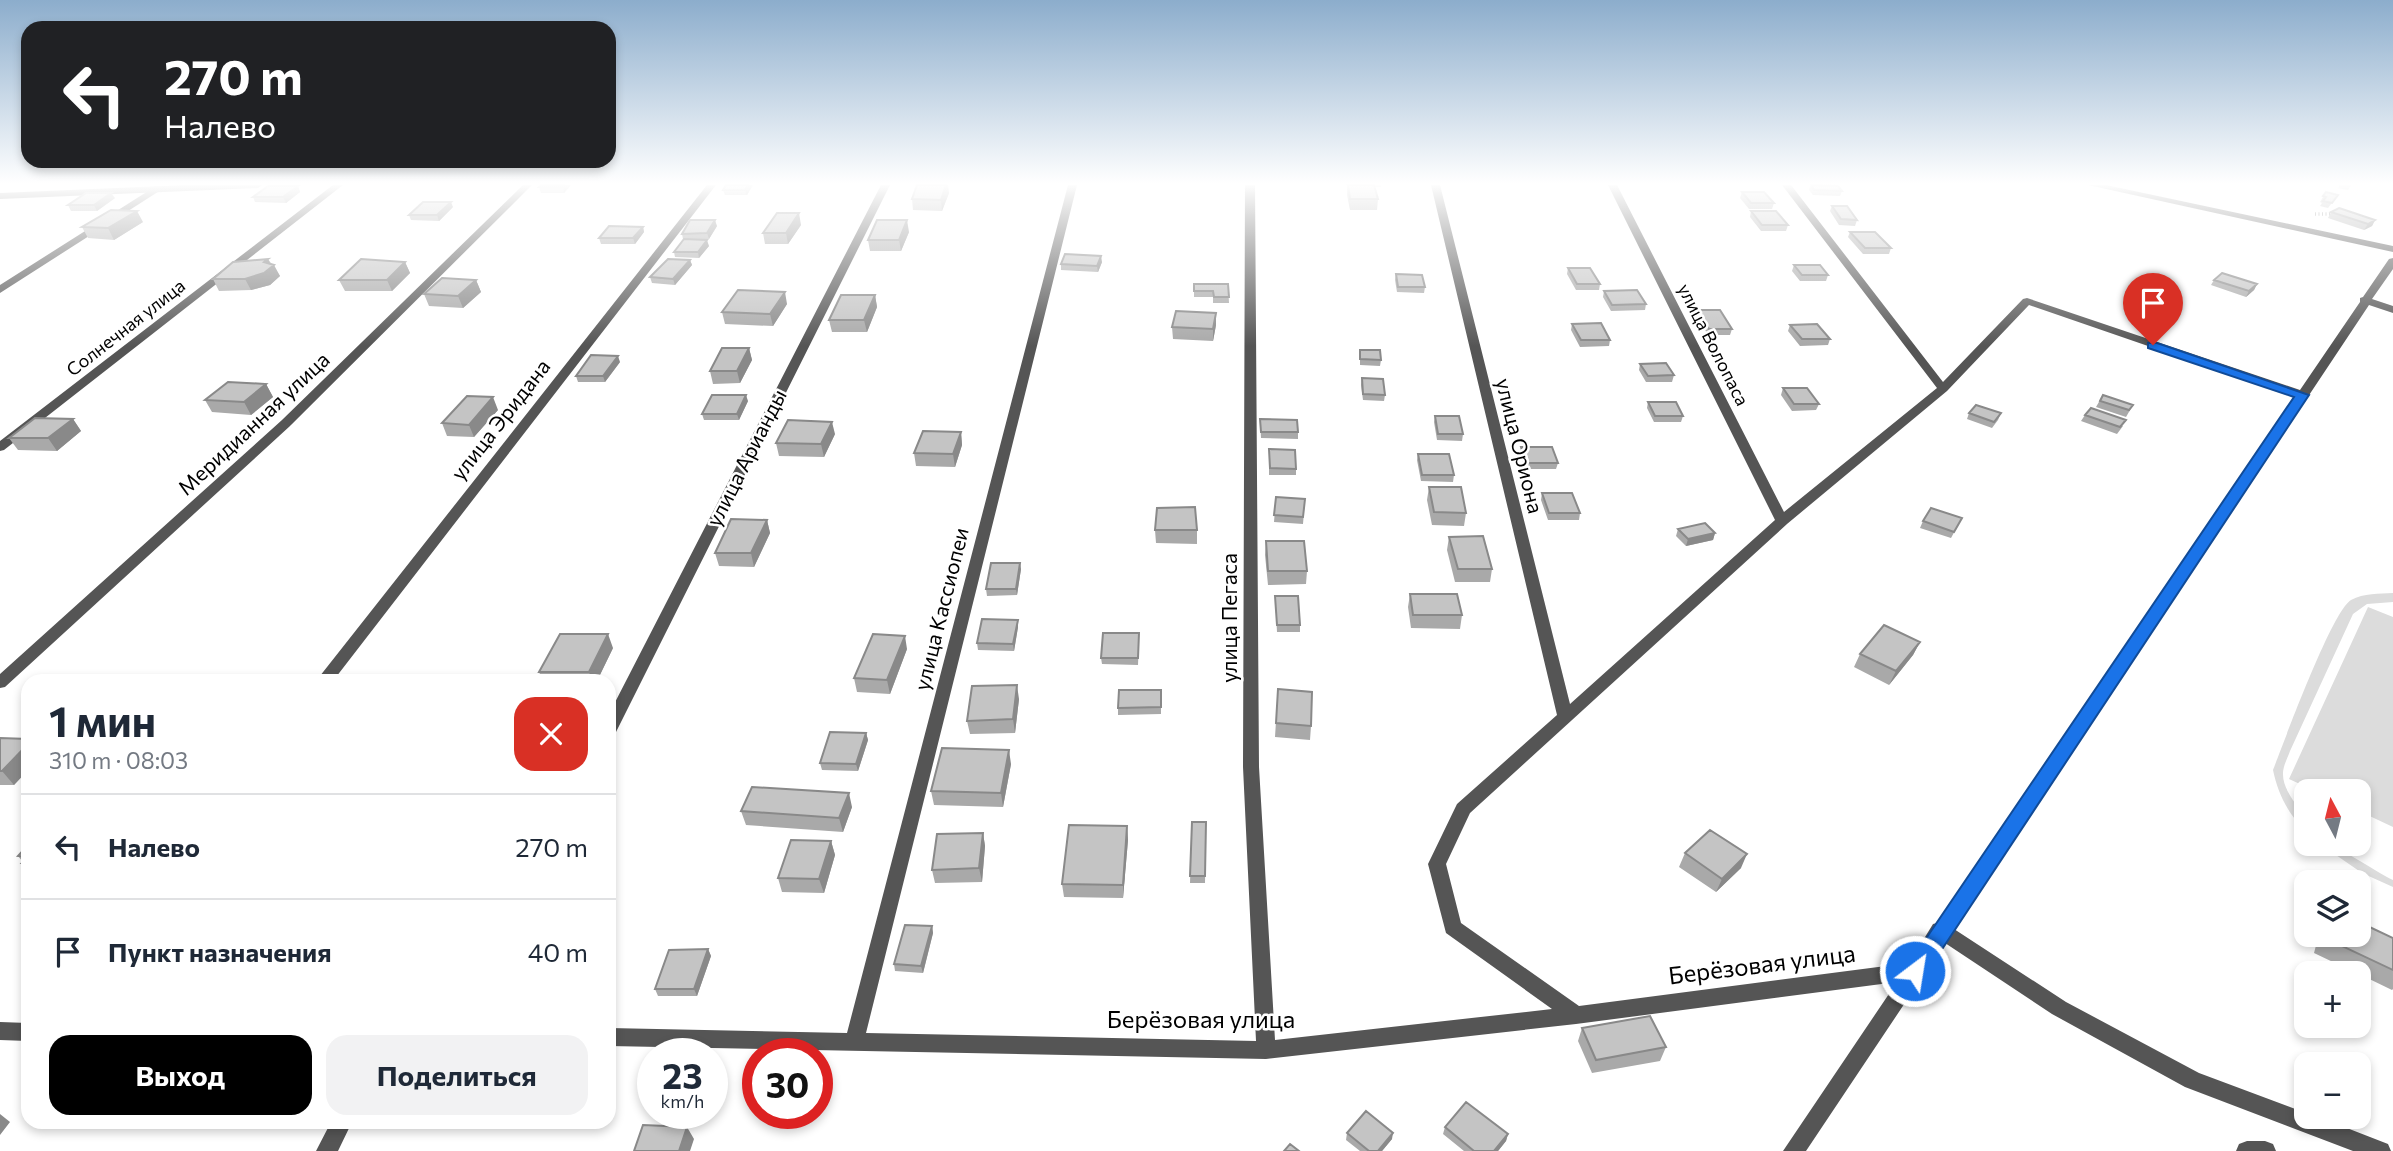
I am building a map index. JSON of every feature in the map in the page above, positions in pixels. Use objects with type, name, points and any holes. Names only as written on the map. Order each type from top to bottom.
[{"type":"street","points":[[0,289],[79,239]]},
{"type":"street","name":"Солнечная улица","points":[[0,447],[270,239]]},
{"type":"street","name":"Меридианная улица","points":[[0,684],[286,423],[473,239]]},
{"type":"street","name":"улица Эридана","points":[[329,674],[670,239]]},
{"type":"street","name":"улица Арианды","points":[[616,716],[859,239]]},
{"type":"street","name":"улица Кассиопеи","points":[[853,1043],[1059,239]]},
{"type":"street","name":"улица Пегаса","points":[[1250,239],[1251,767],[1266,1050]]},
{"type":"street","name":"улица Ориона","points":[[1448,239],[1565,716]]},
{"type":"street","name":"улица Волопаса","points":[[1639,239],[1782,521]]},
{"type":"street","points":[[1827,239],[1942,389]]},
{"type":"street","points":[[2345,239],[2393,249]]},
{"type":"street","points":[[1794,1151],[2364,300],[2393,261]]},
{"type":"street","points":[[2364,300],[2393,310]]},
{"type":"street","points":[[1576,1015],[1453,927],[1437,864],[1463,809],[1782,521],[1942,389],[2027,302],[2302,395]]},
{"type":"street","points":[[1940,930],[2059,1008],[2192,1080],[2380,1151]]},
{"type":"street","name":"Берёзовая улица","points":[[616,1037],[1266,1050],[1576,1015],[1915,971]]},
{"type":"street","points":[[327,1151],[338,1129]]},
{"type":"street","points":[[2247,1151],[2265,1151]]},
{"type":"shaded area","points":[[2393,593],[2393,602],[2367,604],[2353,614],[2283,770],[2286,788],[2294,801],[2294,818],[2278,787],[2273,770],[2332,627],[2351,600],[2372,594]]},
{"type":"shaded area","points":[[2368,607],[2393,617],[2393,827],[2371,817],[2371,779],[2294,779],[2294,781],[2289,779]]},
{"type":"shaded area","points":[[2337,856],[2350,856],[2393,880],[2393,887],[2371,877],[2371,870],[2358,870]]},
{"type":"building","points":[[684,239],[707,240],[698,252],[674,252]]},
{"type":"building","points":[[869,239],[900,239],[899,240]]},
{"type":"building","points":[[1856,239],[1882,239],[1891,248],[1865,248]]},
{"type":"building","points":[[1065,254],[1101,256],[1097,266],[1061,264]]},
{"type":"building","points":[[268,259],[264,262],[274,265],[264,273],[245,279],[213,279],[233,262]]},
{"type":"building","points":[[361,259],[405,262],[387,280],[339,280]]},
{"type":"building","points":[[668,259],[690,260],[673,279],[650,277]]},
{"type":"building","points":[[1794,265],[1820,265],[1828,275],[1802,275]]},
{"type":"building","points":[[1568,268],[1590,268],[1600,284],[1577,284]]},
{"type":"building","points":[[2222,273],[2257,284],[2249,291],[2214,280]]},
{"type":"building","points":[[1396,274],[1422,275],[1425,287],[1398,287]]},
{"type":"building","points":[[442,278],[476,280],[458,296],[424,294]]},
{"type":"building","points":[[1194,284],[1228,284],[1229,297],[1214,297],[1213,291],[1194,291]]},
{"type":"building","points":[[738,290],[785,292],[770,314],[722,312]]},
{"type":"building","points":[[1637,290],[1646,304],[1612,305],[1604,291]]},
{"type":"building","points":[[841,295],[875,295],[864,320],[829,320]]},
{"type":"building","points":[[1698,310],[1720,310],[1732,329],[1709,329]]},
{"type":"building","points":[[1176,311],[1216,313],[1213,329],[1172,327]]},
{"type":"building","points":[[1601,323],[1610,340],[1581,340],[1572,324]]},
{"type":"building","points":[[1817,324],[1830,339],[1802,339],[1790,325]]},
{"type":"building","points":[[722,348],[749,348],[737,371],[710,371]]},
{"type":"building","points":[[1360,350],[1380,350],[1381,360],[1360,359]]},
{"type":"building","points":[[591,355],[618,356],[603,376],[576,376]]},
{"type":"building","points":[[1666,363],[1674,375],[1648,376],[1640,364]]},
{"type":"building","points":[[1362,378],[1383,379],[1385,395],[1363,394]]},
{"type":"building","points":[[228,382],[266,384],[244,402],[205,400]]},
{"type":"building","points":[[1783,388],[1807,388],[1819,404],[1794,404]]},
{"type":"building","points":[[712,395],[746,395],[737,414],[702,414]]},
{"type":"building","points":[[2103,395],[2133,405],[2129,410],[2100,401]]},
{"type":"building","points":[[467,396],[493,397],[469,425],[442,423]]},
{"type":"building","points":[[1648,402],[1676,402],[1683,416],[1655,416]]},
{"type":"building","points":[[1976,405],[2001,413],[1994,422],[1969,413]]},
{"type":"building","points":[[2091,408],[2126,420],[2120,427],[2085,415]]},
{"type":"building","points":[[1435,416],[1459,416],[1463,434],[1438,434]]},
{"type":"building","points":[[35,418],[73,419],[48,438],[9,438]]},
{"type":"building","points":[[1260,419],[1297,420],[1298,432],[1261,432]]},
{"type":"building","points":[[788,420],[832,422],[821,444],[776,443]]},
{"type":"building","points":[[923,431],[961,432],[953,454],[914,453]]},
{"type":"building","points":[[1521,447],[1552,447],[1558,463],[1526,463]]},
{"type":"building","points":[[1269,449],[1295,450],[1296,469],[1270,468]]},
{"type":"building","points":[[1418,454],[1449,454],[1454,475],[1422,475]]},
{"type":"building","points":[[1429,487],[1461,487],[1466,513],[1434,512]]},
{"type":"building","points":[[1542,493],[1572,493],[1580,513],[1549,513]]},
{"type":"building","points":[[1276,497],[1305,499],[1303,517],[1274,515]]},
{"type":"building","points":[[1195,507],[1197,530],[1155,530],[1157,508]]},
{"type":"building","points":[[1931,508],[1962,518],[1954,532],[1923,521]]},
{"type":"building","points":[[731,519],[767,520],[751,553],[715,553]]},
{"type":"building","points":[[1705,523],[1715,533],[1688,539],[1678,529]]},
{"type":"building","points":[[1483,536],[1492,569],[1458,569],[1449,537]]},
{"type":"building","points":[[1266,541],[1304,541],[1307,571],[1268,571]]},
{"type":"building","points":[[991,563],[1020,563],[1016,589],[986,589]]},
{"type":"building","points":[[1410,594],[1457,594],[1462,615],[1413,615]]},
{"type":"building","points":[[1275,596],[1298,596],[1300,625],[1277,625]]},
{"type":"building","points":[[982,619],[1018,620],[1013,644],[977,643]]},
{"type":"building","points":[[1884,625],[1920,642],[1896,671],[1860,654]]},
{"type":"building","points":[[1103,633],[1139,633],[1138,658],[1101,658]]},
{"type":"building","points":[[560,634],[608,634],[589,672],[539,672]]},
{"type":"building","points":[[873,634],[905,636],[887,680],[854,678]]},
{"type":"building","points":[[1017,685],[1013,719],[967,721],[972,686]]},
{"type":"building","points":[[1278,689],[1312,692],[1311,726],[1276,723]]},
{"type":"building","points":[[1119,690],[1161,690],[1161,707],[1118,708]]},
{"type":"building","points":[[830,732],[866,733],[856,764],[820,763]]},
{"type":"building","points":[[0,738],[21,739],[21,751],[0,771]]},
{"type":"building","points":[[942,748],[1009,750],[1001,793],[931,791]]},
{"type":"building","points":[[752,787],[849,793],[839,818],[741,811]]},
{"type":"building","points":[[1192,822],[1206,822],[1205,876],[1190,876]]},
{"type":"building","points":[[1069,825],[1127,826],[1123,885],[1062,884]]},
{"type":"building","points":[[1710,830],[1747,854],[1722,879],[1685,853]]},
{"type":"building","points":[[983,833],[979,868],[932,870],[937,834]]},
{"type":"building","points":[[791,840],[831,841],[819,879],[778,878]]},
{"type":"building","points":[[905,925],[932,926],[921,966],[894,964]]},
{"type":"building","points":[[2371,928],[2393,938],[2393,970],[2344,947],[2371,947]]},
{"type":"building","points":[[708,949],[694,989],[655,989],[669,950]]},
{"type":"building","points":[[1650,1016],[1666,1047],[1596,1060],[1582,1028]]},
{"type":"building","points":[[1466,1102],[1508,1134],[1494,1151],[1474,1151],[1445,1127]]},
{"type":"building","points":[[1366,1111],[1393,1133],[1378,1151],[1369,1151],[1347,1133]]},
{"type":"building","points":[[642,1129],[686,1129],[679,1151],[634,1151]]},
{"type":"building","points":[[1290,1144],[1299,1151],[1284,1151]]},
{"type":"route","points":[[1915,971],[1940,930],[2302,395],[2153,345]]}]
